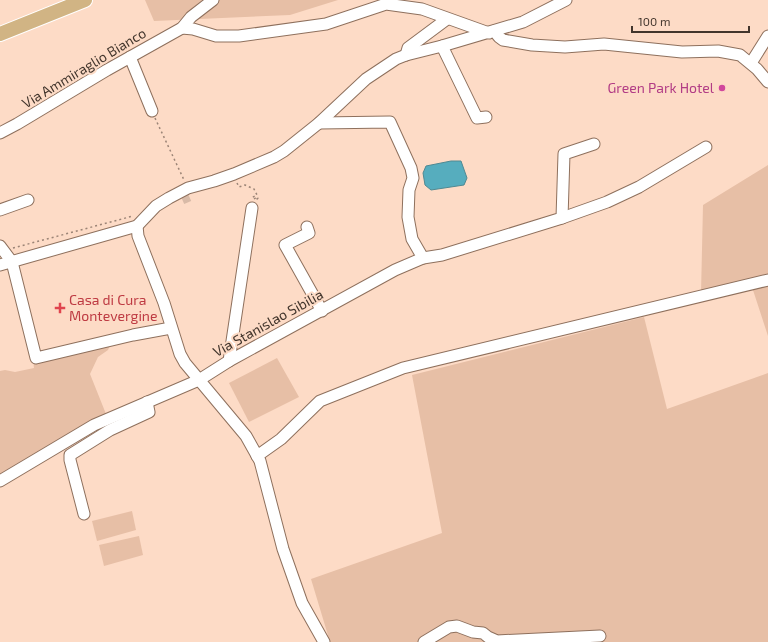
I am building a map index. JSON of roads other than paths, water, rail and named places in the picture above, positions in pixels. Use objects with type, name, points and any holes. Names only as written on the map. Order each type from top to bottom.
[{"type":"main road","points":[[0,34],[85,0]]},
{"type":"street","name":"Via Ammiraglio Bianco","points":[[0,133],[130,57],[189,25],[213,0]]},
{"type":"street","points":[[0,265],[137,226],[149,213],[162,206],[214,181],[274,157],[284,151],[319,123],[366,78],[396,59],[523,22],[566,0]]},
{"type":"street","points":[[189,25],[216,36],[239,36],[326,24],[386,4],[424,4],[447,19],[491,32],[503,40],[532,46],[604,44],[682,52],[718,51],[740,56],[751,63],[768,82]]},
{"type":"street","points":[[406,55],[408,48],[447,19]]},
{"type":"street","points":[[463,24],[465,31],[464,40]]},
{"type":"street","points":[[751,63],[768,36]]},
{"type":"street","points":[[442,46],[477,118],[486,117]]},
{"type":"street","points":[[130,57],[152,111]]},
{"type":"street","points":[[319,123],[390,122],[411,168],[413,178],[409,190],[408,217],[412,239],[423,258]]},
{"type":"street","points":[[562,218],[564,154],[594,144]]},
{"type":"street","name":"Via Stanislao Sibilia","points":[[0,481],[94,425],[199,380],[229,361],[395,270],[423,258],[442,255],[562,218],[607,202],[639,187],[706,147]]},
{"type":"street","points":[[0,210],[28,200]]},
{"type":"street","points":[[229,361],[251,202]]},
{"type":"street","points":[[137,226],[138,236],[164,303],[180,354],[185,363],[246,436],[260,461],[285,556],[302,602],[324,642]]},
{"type":"street","points":[[307,227],[309,233],[285,245],[322,311]]},
{"type":"street","points":[[2,248],[12,262],[36,358],[133,335],[171,328]]},
{"type":"street","points":[[257,456],[281,438],[320,401],[403,368],[768,280]]},
{"type":"street","points":[[84,514],[70,455],[110,430],[149,412],[147,402]]},
{"type":"street","points":[[424,642],[453,626],[475,637],[483,633],[497,641],[600,636]]},
{"type":"water","points":[[451,161],[461,161],[467,178],[464,185],[431,190],[425,185],[423,173],[426,166]]},
{"type":"tunnel","points":[[182,199],[189,196]]},
{"type":"place","name":"Green Park Hotel","points":[[722,88]]},
{"type":"place","name":"Casa di Cura Montevergine","points":[[60,308]]}]
